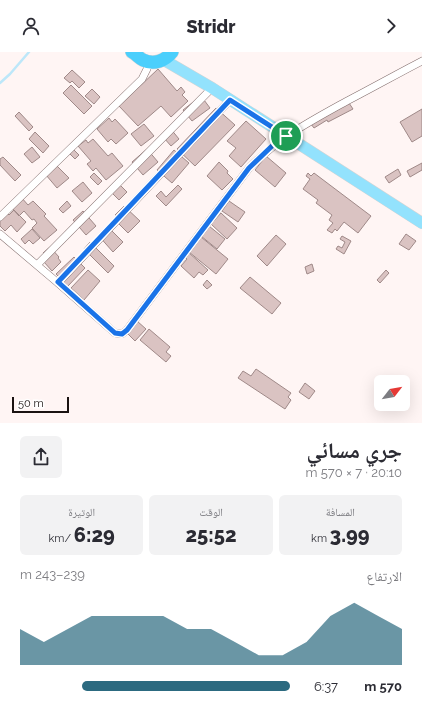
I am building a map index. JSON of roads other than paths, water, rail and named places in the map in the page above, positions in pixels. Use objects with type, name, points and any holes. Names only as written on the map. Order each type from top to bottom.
[{"type":"highway","points":[[134,53],[149,62],[154,62],[168,56]]},
{"type":"main road","points":[[168,56],[230,100],[422,223]]},
{"type":"street","points":[[0,234],[58,282],[115,333],[118,334],[124,332],[249,168],[268,150],[286,136],[312,120],[422,61]]},
{"type":"street","points":[[0,217],[142,79],[149,62]]},
{"type":"street","points":[[37,265],[212,88]]},
{"type":"street","points":[[58,282],[230,100]]},
{"type":"waterway","points":[[0,83],[29,52]]}]
